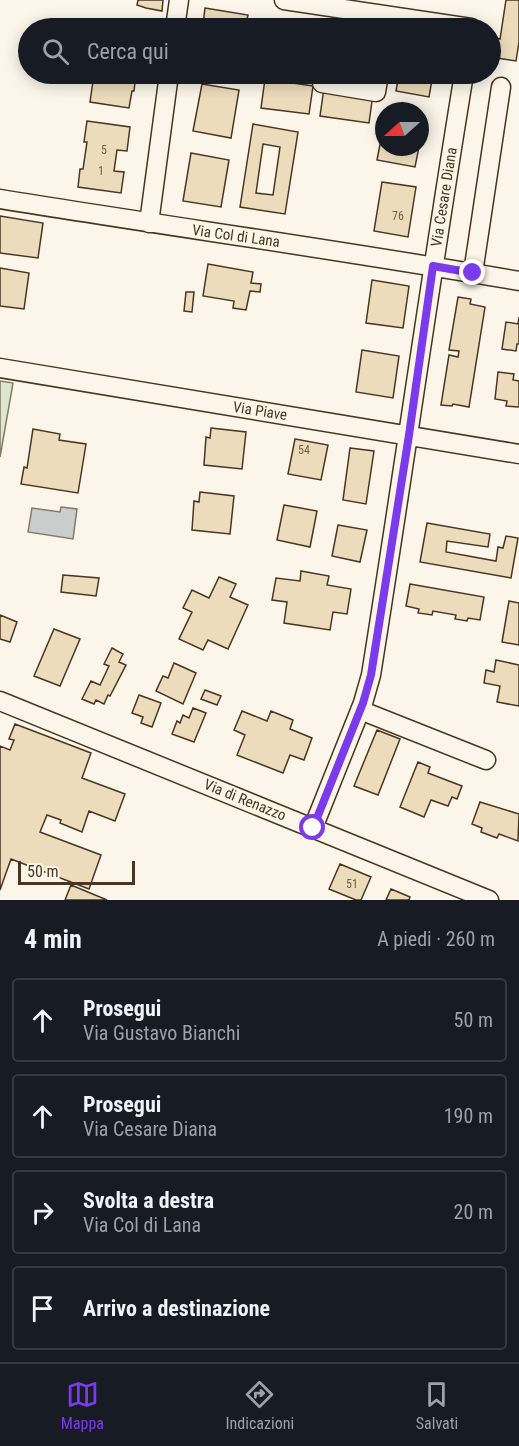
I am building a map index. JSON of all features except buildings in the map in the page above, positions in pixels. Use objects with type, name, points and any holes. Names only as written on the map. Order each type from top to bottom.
[{"type":"street","points":[[177,18],[179,0]]},
{"type":"street","points":[[284,0],[367,18]]},
{"type":"street","points":[[149,224],[168,84]]},
{"type":"street","points":[[328,84],[376,92],[377,84]]},
{"type":"street","name":"Via Cesare Diana","points":[[313,828],[360,710],[371,675],[462,84]]},
{"type":"street","points":[[473,273],[501,87]]},
{"type":"street","name":"Via Col di Lana","points":[[0,199],[519,280]]},
{"type":"street","name":"Via Piave","points":[[0,368],[519,454]]},
{"type":"street","name":"Via di Renazzo","points":[[0,701],[489,900]]},
{"type":"street","points":[[360,710],[486,760]]},
{"type":"green space","points":[[0,381],[13,383],[0,457]]},
{"type":"shaded area","points":[[61,507],[77,509],[73,539],[28,532],[32,508],[60,512]]},
{"type":"route","points":[[313,828],[363,703],[371,675],[433,266],[473,273]]}]
